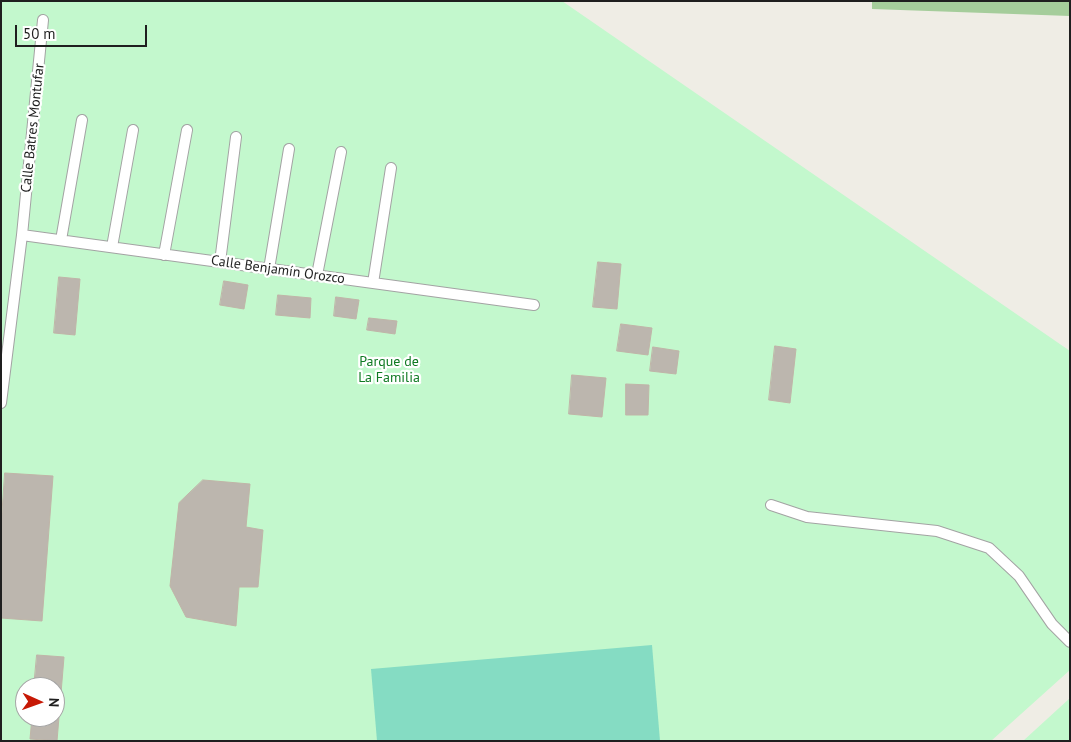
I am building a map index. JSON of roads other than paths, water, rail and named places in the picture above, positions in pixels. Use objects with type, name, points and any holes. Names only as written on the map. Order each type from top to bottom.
[{"type":"lane","name":"Calle Batres Montufar","points":[[1,403],[22,235],[43,20]]},
{"type":"lane","points":[[61,240],[82,120]]},
{"type":"lane","points":[[112,247],[132,130]]},
{"type":"lane","points":[[164,255],[187,130]]},
{"type":"lane","points":[[220,262],[236,137]]},
{"type":"lane","points":[[269,269],[288,149]]},
{"type":"lane","points":[[317,275],[340,152]]},
{"type":"lane","points":[[373,283],[391,168]]},
{"type":"lane","name":"Calle Benjamín Orozco","points":[[22,235],[534,305]]},
{"type":"lane","points":[[771,505],[807,517],[938,531],[989,548],[1020,576],[1052,624],[1070,642]]},
{"type":"park label","name":"Parque de La Familia","points":[[389,370]]}]
